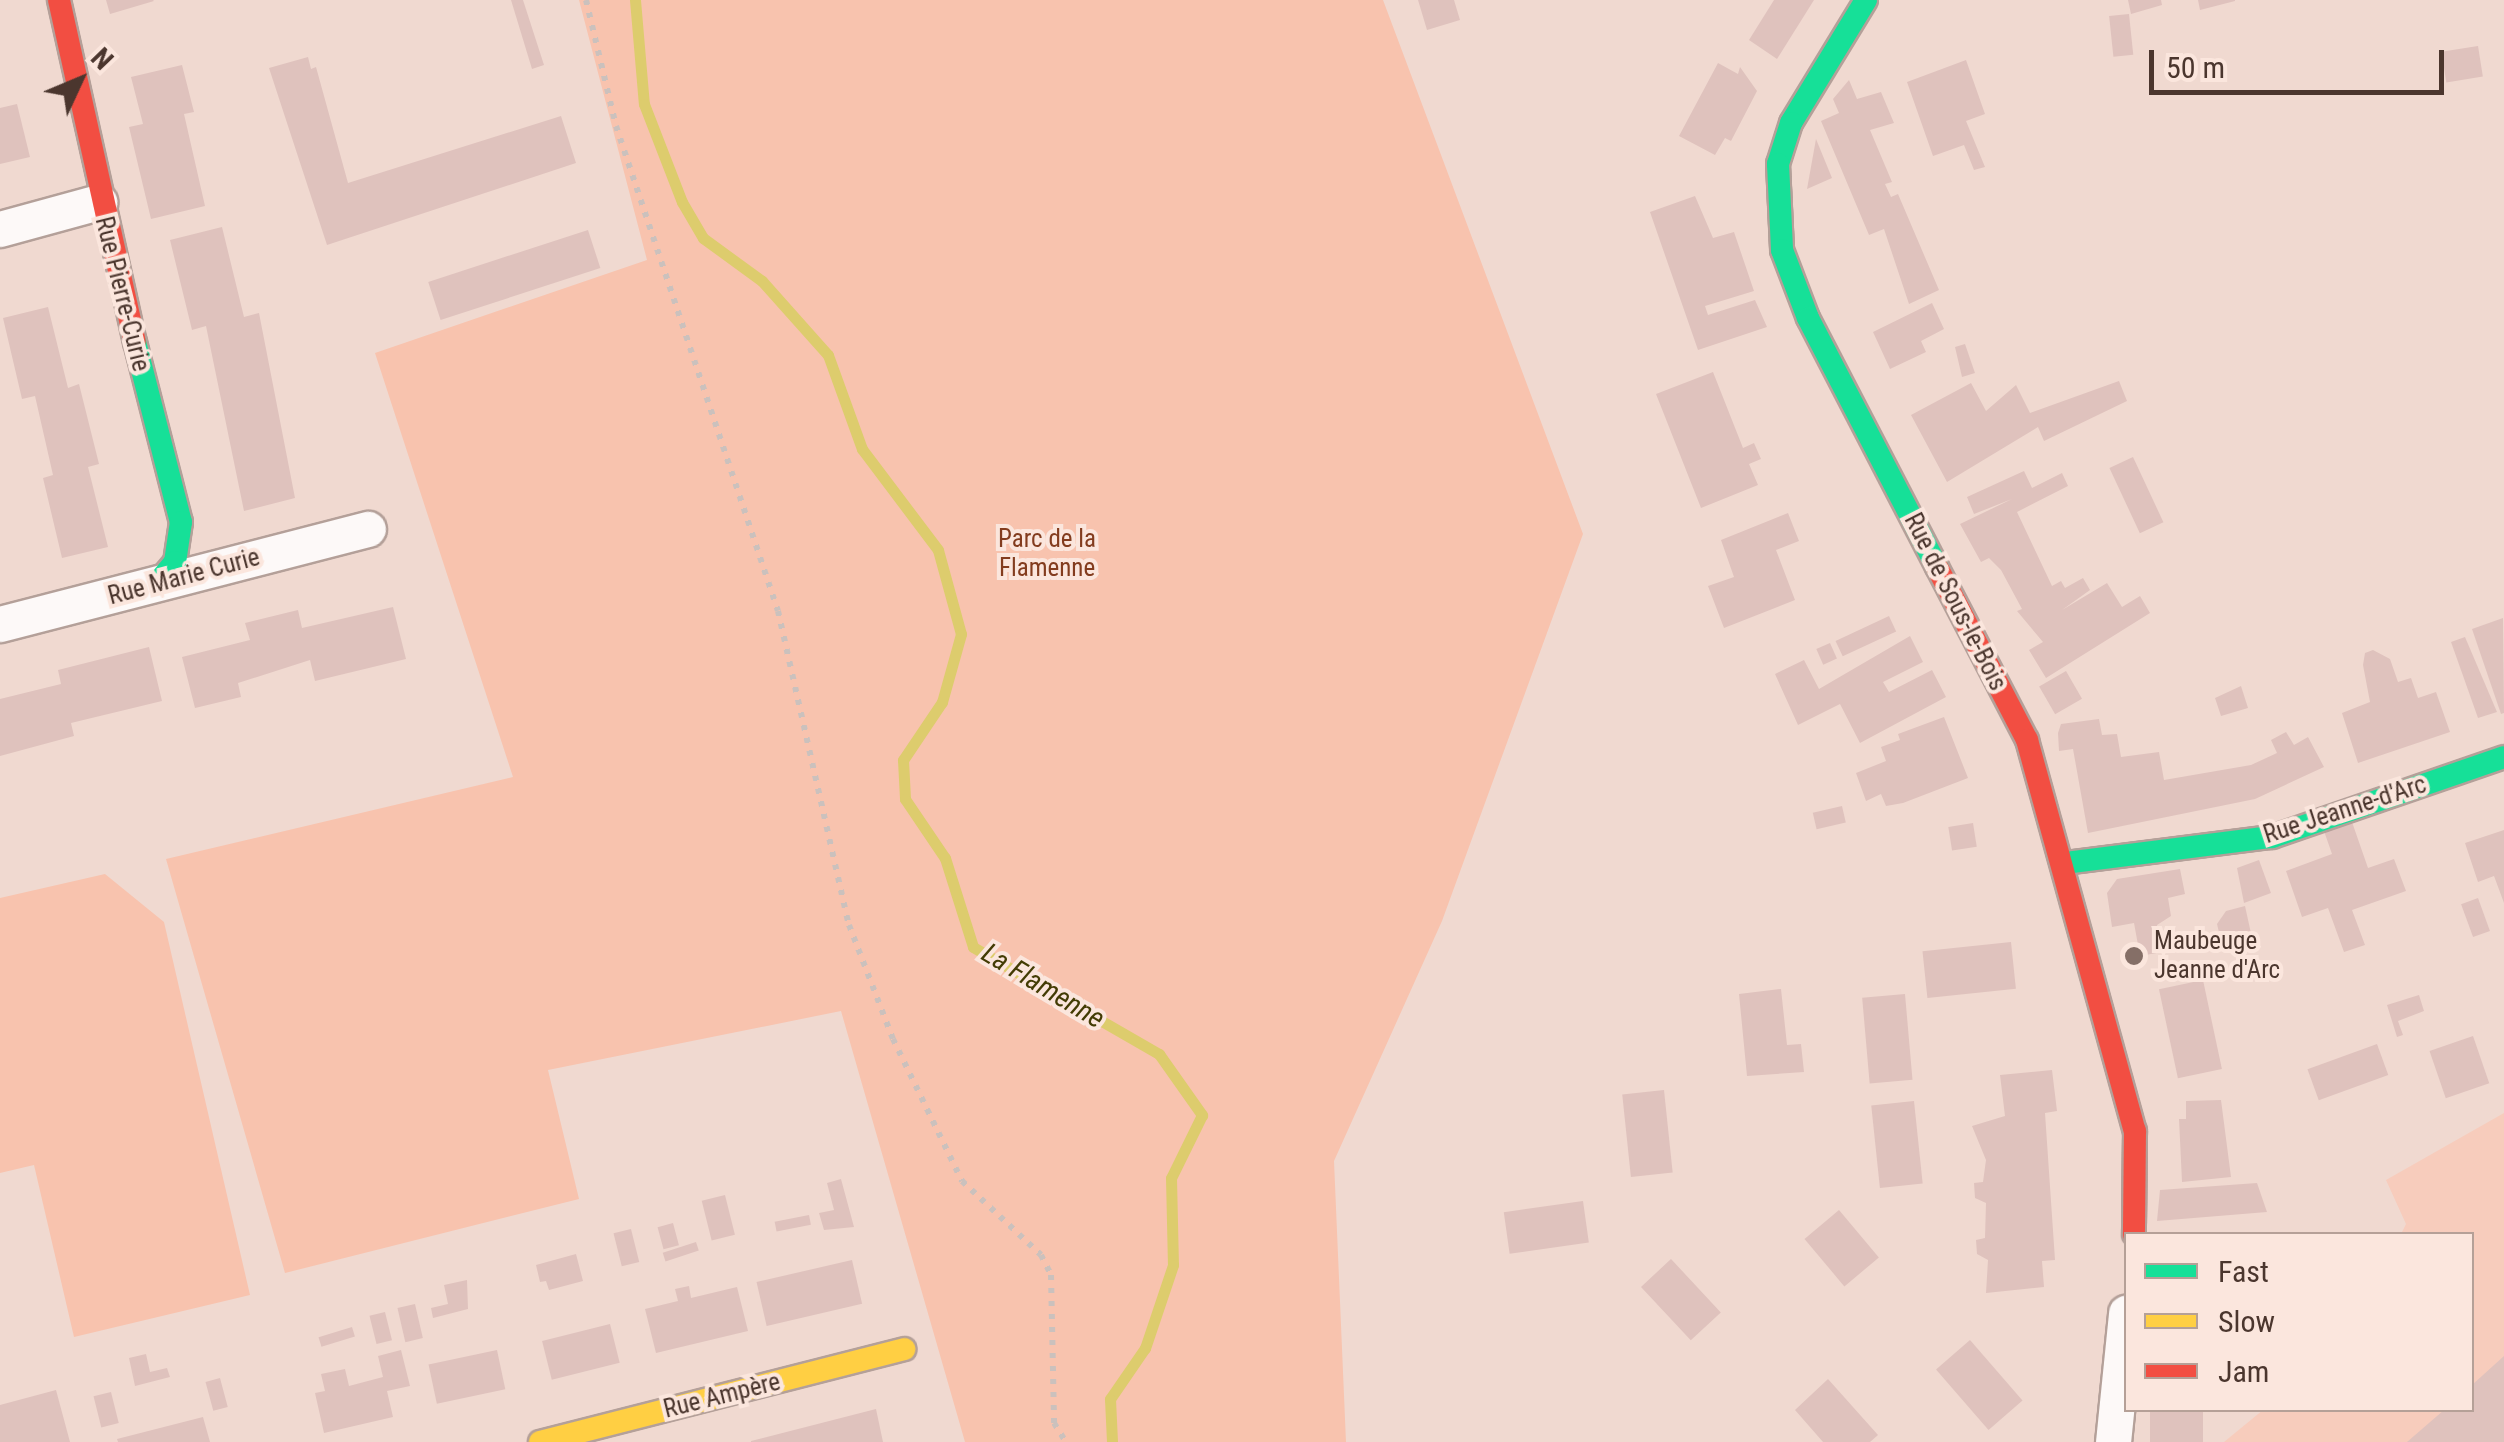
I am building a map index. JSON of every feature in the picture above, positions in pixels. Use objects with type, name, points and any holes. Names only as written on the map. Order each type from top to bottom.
[{"type":"street","name":"Rue Pierre-Curie","points":[[59,0],[99,202],[182,522],[175,562],[159,582]]},
{"type":"street","name":"Rue de Sous-le-Bois","points":[[1866,0],[1791,123],[1778,164],[1782,250],[1808,318],[2027,740],[2065,862],[2136,1131],[2134,1232]]},
{"type":"street","points":[[0,229],[99,202]]},
{"type":"street","name":"Rue Marie Curie","points":[[0,624],[368,529]]},
{"type":"street","name":"Rue Jeanne-d'Arc","points":[[2065,862],[2272,837],[2504,758]]},
{"type":"street","points":[[2109,1435],[2124,1327]]},
{"type":"street","name":"Rue Ampère","points":[[540,1442],[904,1350]]},
{"type":"path","points":[[586,0],[616,126],[778,611],[849,924],[893,1040],[962,1180],[1041,1255],[1051,1275],[1054,1423],[1066,1442]]},
{"type":"shaded area","points":[[2504,1113],[2504,1442],[2224,1442],[2261,1412],[2474,1412],[2474,1232],[2402,1232],[2406,1224],[2386,1180]]},
{"type":"green space","name":"Parc de la Flamenne","points":[[579,0],[1383,0],[1583,534],[1442,921],[1334,1161],[1346,1442],[965,1442],[841,1011],[548,1070],[579,1199],[285,1273],[166,859],[513,777],[375,353],[647,260]]},
{"type":"green space","points":[[105,874],[164,922],[250,1295],[74,1337],[34,1165],[0,1173],[0,898]]},
{"type":"building","points":[[106,0],[153,0],[154,1],[110,14]]},
{"type":"building","points":[[511,0],[523,0],[544,65],[532,69]]},
{"type":"building","points":[[1418,0],[1454,0],[1460,20],[1427,30]]},
{"type":"building","points":[[1774,0],[1814,0],[1777,59],[1749,40]]},
{"type":"building","points":[[2128,0],[2161,0],[2162,5],[2131,14]]},
{"type":"building","points":[[2198,0],[2235,0],[2235,1],[2200,10]]},
{"type":"building","points":[[2129,14],[2133,55],[2113,57],[2109,16]]},
{"type":"building","points":[[2478,46],[2483,77],[2446,82],[2441,52]]},
{"type":"building","points":[[308,57],[311,69],[316,67],[348,183],[561,116],[576,163],[327,245],[269,68]]},
{"type":"building","points":[[1966,60],[1985,114],[1966,121],[1985,167],[1974,170],[1964,145],[1933,156],[1907,82]]},
{"type":"building","points":[[1718,63],[1738,74],[1740,67],[1757,91],[1731,141],[1725,138],[1715,155],[1679,136]]},
{"type":"building","points":[[182,65],[194,112],[184,114],[205,206],[151,219],[129,127],[143,124],[131,77]]},
{"type":"building","points":[[1849,80],[1857,99],[1881,92],[1894,123],[1870,130],[1892,182],[1885,184],[1891,197],[1898,194],[1939,290],[1909,304],[1884,229],[1869,235],[1821,121],[1839,113],[1833,99]]},
{"type":"building","points":[[17,104],[30,157],[0,164],[0,108]]},
{"type":"building","points":[[1816,139],[1832,178],[1807,189]]},
{"type":"building","points":[[1695,196],[1713,238],[1734,232],[1754,291],[1705,306],[1708,315],[1755,300],[1767,327],[1698,350],[1650,212]]},
{"type":"building","points":[[222,227],[244,317],[259,313],[295,498],[244,511],[206,326],[192,330],[170,240]]},
{"type":"building","points":[[588,230],[600,268],[441,320],[428,282]]},
{"type":"building","points":[[1932,303],[1944,329],[1921,341],[1926,352],[1890,369],[1873,332]]},
{"type":"building","points":[[48,307],[68,388],[79,384],[99,464],[88,467],[108,547],[62,558],[43,478],[53,475],[35,396],[22,399],[3,318]]},
{"type":"building","points":[[1965,344],[1975,373],[1962,377],[1955,347]]},
{"type":"building","points":[[1713,372],[1743,448],[1754,443],[1761,459],[1749,464],[1758,485],[1701,508],[1656,394]]},
{"type":"building","points":[[2119,381],[2127,401],[2044,441],[2038,427],[1947,482],[1911,415],[1971,383],[1986,411],[2016,385],[2030,413]]},
{"type":"building","points":[[2133,457],[2163,522],[2140,533],[2109,468]]},
{"type":"building","points":[[2024,471],[2032,488],[2062,473],[2068,486],[2017,512],[2052,586],[2061,581],[2065,588],[2083,578],[2090,590],[2062,610],[2107,583],[2122,607],[2140,596],[2150,613],[2046,678],[2029,650],[2043,642],[2017,611],[2022,609],[2001,570],[1989,558],[1981,562],[1960,524],[2012,499],[1974,514],[1967,497]]},
{"type":"building","points":[[1788,513],[1799,541],[1776,550],[1795,600],[1724,628],[1708,586],[1734,577],[1721,540]]},
{"type":"building","points":[[393,607],[406,659],[315,681],[310,660],[238,683],[241,697],[195,708],[182,657],[250,640],[245,623],[298,610],[302,628]]},
{"type":"building","points":[[1889,616],[1896,631],[1843,656],[1836,641]]},
{"type":"building","points":[[2503,618],[2504,713],[2501,714],[2472,629]]},
{"type":"building","points":[[1910,636],[1923,662],[1883,682],[1889,692],[1932,670],[1946,697],[1860,743],[1840,704],[1798,725],[1775,674],[1804,660],[1819,689]]},
{"type":"building","points":[[2465,637],[2497,712],[2478,718],[2451,642]]},
{"type":"building","points":[[1830,643],[1837,659],[1823,665],[1816,649]]},
{"type":"building","points":[[149,647],[162,701],[71,723],[74,736],[0,756],[0,699],[61,684],[58,670]]},
{"type":"building","points":[[2373,650],[2390,659],[2398,682],[2411,678],[2418,698],[2436,692],[2450,732],[2358,763],[2342,713],[2370,702],[2363,665],[2365,653]]},
{"type":"building","points":[[2066,671],[2082,699],[2055,714],[2039,686]]},
{"type":"building","points":[[2241,686],[2248,708],[2221,716],[2215,698]]},
{"type":"building","points":[[1944,717],[1968,778],[1903,803],[1886,806],[1881,794],[1866,801],[1856,773],[1886,761],[1881,747],[1900,740],[1898,734]]},
{"type":"building","points":[[2099,719],[2102,735],[2117,734],[2121,757],[2159,752],[2164,780],[2251,765],[2277,753],[2271,740],[2286,732],[2294,745],[2308,737],[2324,767],[2255,799],[2088,833],[2073,749],[2059,751],[2058,733],[2061,724]]},
{"type":"building","points":[[1842,806],[1846,823],[1817,829],[1813,813]]},
{"type":"building","points":[[2352,822],[2368,868],[2394,859],[2406,891],[2352,910],[2365,945],[2344,952],[2328,908],[2302,917],[2286,871],[2332,854],[2324,831]]},
{"type":"building","points":[[1973,823],[1977,847],[1952,851],[1948,827]]},
{"type":"building","points":[[2504,830],[2504,903],[2494,876],[2478,882],[2465,843]]},
{"type":"building","points":[[2259,860],[2271,893],[2244,903],[2237,868]]},
{"type":"building","points":[[2180,869],[2185,894],[2168,898],[2171,916],[2157,925],[2162,952],[2140,956],[2134,923],[2112,927],[2107,893],[2117,879]]},
{"type":"building","points":[[2478,898],[2490,931],[2473,937],[2461,904]]},
{"type":"building","points":[[2245,906],[2252,938],[2222,945],[2217,924],[2226,911]]},
{"type":"building","points":[[2011,942],[2016,989],[1927,998],[1922,951]]},
{"type":"building","points":[[2203,980],[2222,1069],[2178,1078],[2159,989]]},
{"type":"building","points":[[1781,989],[1787,1045],[1801,1044],[1804,1072],[1747,1076],[1739,994]]},
{"type":"building","points":[[1905,994],[1912,1080],[1870,1083],[1862,998]]},
{"type":"building","points":[[2419,995],[2424,1011],[2398,1021],[2403,1035],[2397,1037],[2387,1005]]},
{"type":"building","points":[[2473,1036],[2489,1083],[2446,1098],[2430,1051]]},
{"type":"building","points":[[2377,1044],[2388,1075],[2319,1100],[2307,1069]]},
{"type":"building","points":[[2052,1070],[2057,1111],[2045,1113],[2055,1260],[2042,1261],[2044,1287],[1986,1293],[1988,1260],[1977,1254],[1976,1240],[1985,1238],[1986,1203],[1975,1198],[1974,1183],[1983,1182],[1986,1160],[1972,1126],[2005,1116],[2000,1075]]},
{"type":"building","points":[[1664,1090],[1673,1173],[1631,1177],[1622,1094]]},
{"type":"building","points":[[2221,1100],[2231,1177],[2182,1182],[2179,1119],[2186,1119],[2186,1101]]},
{"type":"building","points":[[1914,1101],[1923,1184],[1880,1188],[1871,1105]]},
{"type":"building","points":[[841,1179],[854,1227],[824,1230],[819,1213],[834,1210],[827,1183]]},
{"type":"building","points":[[2257,1183],[2267,1212],[2157,1221],[2160,1190]]},
{"type":"building","points":[[725,1195],[735,1235],[712,1241],[702,1201]]},
{"type":"building","points":[[1583,1201],[1589,1243],[1510,1254],[1504,1212]]},
{"type":"building","points":[[1839,1210],[1879,1257],[1844,1286],[1805,1239]]},
{"type":"building","points":[[809,1215],[811,1225],[777,1231],[775,1222]]},
{"type":"building","points":[[673,1223],[679,1245],[663,1249],[658,1227]]},
{"type":"building","points":[[631,1229],[639,1262],[622,1266],[614,1233]]},
{"type":"building","points":[[696,1242],[699,1251],[665,1261],[663,1253]]},
{"type":"building","points":[[576,1254],[583,1281],[549,1290],[546,1281],[540,1282],[536,1265]]},
{"type":"building","points":[[1671,1259],[1721,1312],[1691,1340],[1641,1287]]},
{"type":"building","points":[[852,1260],[862,1304],[767,1326],[757,1282]]},
{"type":"building","points":[[467,1280],[468,1309],[433,1318],[431,1308],[448,1304],[444,1285]]},
{"type":"building","points":[[689,1286],[691,1298],[737,1287],[748,1331],[656,1353],[645,1309],[678,1301],[675,1289]]},
{"type":"building","points":[[415,1304],[423,1338],[405,1342],[397,1308]]},
{"type":"building","points":[[385,1312],[392,1340],[376,1344],[369,1316]]},
{"type":"building","points":[[610,1324],[620,1363],[552,1380],[542,1341]]},
{"type":"building","points":[[352,1327],[355,1337],[321,1347],[319,1337]]},
{"type":"building","points":[[1970,1340],[2022,1400],[1989,1430],[1936,1370]]},
{"type":"building","points":[[401,1350],[410,1386],[387,1391],[393,1417],[324,1433],[315,1393],[325,1391],[321,1374],[345,1369],[349,1386],[383,1377],[378,1356]]},
{"type":"building","points":[[497,1350],[505,1389],[437,1404],[429,1365]]},
{"type":"building","points":[[146,1354],[150,1372],[167,1368],[170,1377],[135,1386],[129,1358]]},
{"type":"building","points":[[2504,1356],[2504,1442],[2407,1442],[2442,1412],[2474,1412],[2474,1383]]},
{"type":"building","points":[[220,1378],[228,1407],[213,1411],[206,1382]]},
{"type":"building","points":[[1828,1379],[1878,1435],[1870,1442],[1823,1442],[1795,1410]]},
{"type":"building","points":[[56,1390],[70,1442],[0,1442],[0,1405]]},
{"type":"building","points":[[111,1392],[119,1423],[101,1427],[94,1396]]},
{"type":"building","points":[[876,1409],[883,1442],[751,1442],[751,1441]]},
{"type":"building","points":[[2150,1412],[2203,1412],[2203,1442],[2150,1442]]},
{"type":"building","points":[[203,1417],[210,1442],[117,1439]]},
{"type":"waterway","name":"La Flamenne","points":[[635,0],[644,104],[682,202],[703,238],[762,281],[828,355],[862,449],[938,550],[961,634],[942,702],[903,760],[905,799],[945,858],[973,947],[1159,1054],[1202,1115],[1171,1178],[1173,1265],[1145,1348],[1110,1399],[1112,1442]]},
{"type":"traffic: fast","points":[[1866,0],[1791,123],[1778,164],[1782,250],[1808,318],[1937,567]]},
{"type":"traffic: fast","points":[[135,342],[181,522],[175,562],[159,581]]},
{"type":"traffic: fast","points":[[2065,863],[2272,837],[2504,757]]},
{"type":"traffic: slow","points":[[540,1442],[904,1349]]},
{"type":"traffic: jam","points":[[59,0],[135,342]]},
{"type":"traffic: jam","points":[[1937,567],[2027,740],[2135,1131],[2134,1232]]},
{"type":"place","name":"Maubeuge Jeanne d'Arc","points":[[2134,956]]}]
